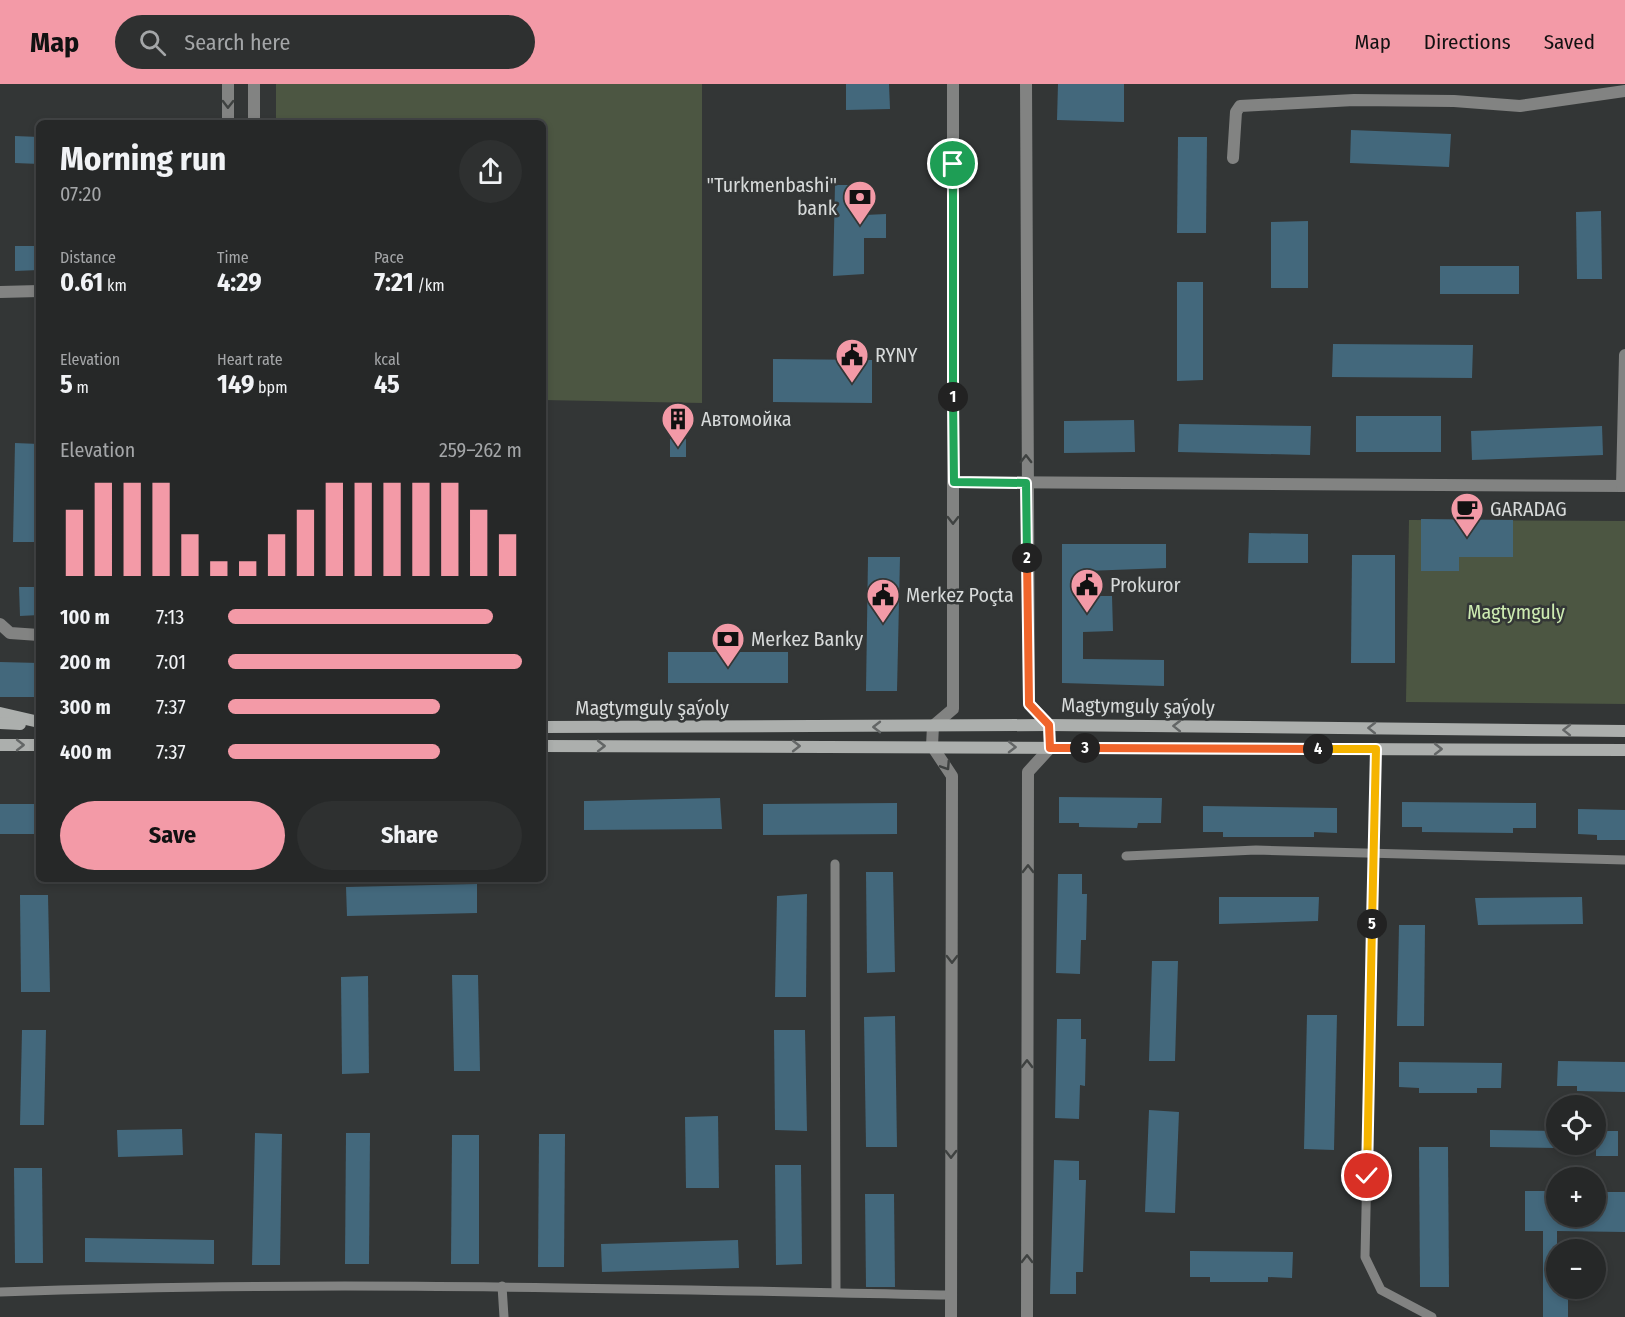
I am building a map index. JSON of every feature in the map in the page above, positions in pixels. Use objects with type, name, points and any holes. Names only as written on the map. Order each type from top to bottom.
[{"type":"street","points":[[228,84],[228,120]]},
{"type":"street","points":[[254,84],[254,120]]},
{"type":"street","points":[[951,1317],[952,776],[933,746],[933,726],[952,709],[953,84]]},
{"type":"street","points":[[1026,84],[1026,483],[1029,704],[1049,725],[1050,748],[1028,772],[1027,1317]]},
{"type":"street","points":[[1233,158],[1236,112],[1240,106],[1249,104],[1293,105],[1354,100],[1454,100],[1520,106],[1625,91]]},
{"type":"street","points":[[0,292],[36,291]]},
{"type":"street","points":[[954,482],[1624,486],[1625,355]]},
{"type":"street","points":[[0,624],[10,633],[36,635]]},
{"type":"street","points":[[0,714],[36,722]]},
{"type":"street","points":[[0,723],[36,723]]},
{"type":"street","name":"Magtymguly şaýoly","points":[[546,728],[1049,725],[1625,731]]},
{"type":"street","points":[[0,745],[36,745]]},
{"type":"street","name":"Magtymguly şaýoly","points":[[546,746],[1625,750]]},
{"type":"lane","points":[[1376,749],[1365,1257],[1380,1290],[1432,1317]]},
{"type":"lane","points":[[1126,856],[1256,850],[1625,860]]},
{"type":"lane","points":[[835,864],[836,1293]]},
{"type":"lane","points":[[0,1292],[140,1287],[502,1286],[951,1295]]},
{"type":"lane","points":[[502,1286],[504,1317]]},
{"type":"green space","points":[[276,84],[702,84],[702,403],[546,400],[546,120],[276,120]]},
{"type":"green space","name":"Magtymguly","points":[[1409,520],[1625,521],[1625,704],[1406,702]]},
{"type":"building","points":[[846,84],[889,84],[890,109],[846,110]]},
{"type":"building","points":[[1058,84],[1124,84],[1124,122],[1057,120]]},
{"type":"building","points":[[1351,130],[1451,134],[1449,167],[1350,163]]},
{"type":"building","points":[[15,136],[36,137],[36,164],[15,163]]},
{"type":"building","points":[[1178,137],[1207,137],[1206,233],[1177,233]]},
{"type":"building","name":"\"Turkmenbashi\" bank","points":[[835,185],[865,185],[865,215],[886,214],[886,238],[864,238],[864,274],[833,276]]},
{"type":"building","points":[[1601,211],[1602,279],[1577,279],[1576,212]]},
{"type":"building","points":[[1308,221],[1308,288],[1271,288],[1271,222]]},
{"type":"building","points":[[15,246],[36,246],[36,270],[15,271]]},
{"type":"building","points":[[1440,266],[1519,266],[1519,294],[1440,294]]},
{"type":"building","points":[[1177,282],[1203,282],[1203,380],[1177,381]]},
{"type":"building","points":[[1333,344],[1473,345],[1472,378],[1332,377]]},
{"type":"building","points":[[773,359],[872,360],[872,403],[773,402]]},
{"type":"building","points":[[1356,416],[1441,416],[1441,452],[1356,452]]},
{"type":"building","points":[[1134,420],[1135,452],[1064,453],[1064,421]]},
{"type":"building","points":[[1179,424],[1311,426],[1310,455],[1178,452]]},
{"type":"building","points":[[1602,426],[1603,455],[1472,460],[1471,431]]},
{"type":"building","name":"Автомойка","points":[[670,439],[686,439],[686,457],[670,457]]},
{"type":"building","points":[[15,443],[36,444],[36,542],[13,542]]},
{"type":"building","name":"GARADAG","points":[[1421,519],[1513,520],[1513,557],[1459,557],[1459,571],[1421,571]]},
{"type":"building","points":[[1249,533],[1308,534],[1308,563],[1248,563]]},
{"type":"building","name":"Prokuror","points":[[1062,544],[1166,544],[1166,568],[1086,571],[1084,596],[1112,596],[1113,631],[1083,632],[1083,659],[1164,660],[1164,686],[1062,683]]},
{"type":"building","points":[[1352,555],[1395,555],[1395,663],[1351,663]]},
{"type":"building","name":"Merkez Poçta","points":[[868,557],[900,557],[897,691],[866,691]]},
{"type":"building","points":[[19,587],[36,587],[36,615],[20,616]]},
{"type":"building","name":"Merkez Banky","points":[[668,652],[788,652],[788,683],[668,683]]},
{"type":"building","points":[[0,662],[36,663],[36,697],[0,697]]},
{"type":"building","points":[[1059,797],[1162,798],[1161,823],[1138,823],[1137,828],[1079,827],[1079,823],[1059,823]]},
{"type":"building","points":[[720,798],[722,829],[584,830],[584,801]]},
{"type":"building","points":[[1402,802],[1536,803],[1536,828],[1513,828],[1513,833],[1422,832],[1422,827],[1402,827]]},
{"type":"building","points":[[897,803],[897,834],[763,835],[763,804]]},
{"type":"building","points":[[0,804],[36,804],[36,834],[0,834]]},
{"type":"building","points":[[1203,806],[1337,808],[1337,833],[1314,832],[1314,837],[1223,837],[1223,832],[1203,832]]},
{"type":"building","points":[[1578,809],[1625,810],[1625,840],[1597,840],[1597,835],[1578,834]]},
{"type":"building","points":[[866,872],[893,872],[895,972],[867,973]]},
{"type":"building","points":[[1058,874],[1082,874],[1082,894],[1087,894],[1086,940],[1081,940],[1080,974],[1056,973]]},
{"type":"building","points":[[477,884],[477,913],[347,916],[346,887]]},
{"type":"building","points":[[807,894],[806,997],[775,997],[777,896]]},
{"type":"building","points":[[20,895],[48,895],[50,992],[21,992]]},
{"type":"building","points":[[1219,897],[1319,897],[1318,921],[1219,924]]},
{"type":"building","points":[[1582,897],[1583,924],[1478,925],[1475,898]]},
{"type":"building","points":[[1399,925],[1425,925],[1424,1026],[1397,1026]]},
{"type":"building","points":[[1152,961],[1178,961],[1175,1061],[1149,1061]]},
{"type":"building","points":[[452,975],[478,975],[480,1071],[454,1071]]},
{"type":"building","points":[[368,976],[369,1073],[342,1074],[341,977]]},
{"type":"building","points":[[1307,1015],[1337,1015],[1334,1150],[1304,1149]]},
{"type":"building","points":[[895,1016],[897,1147],[866,1147],[864,1017]]},
{"type":"building","points":[[1057,1019],[1081,1019],[1081,1039],[1086,1039],[1085,1086],[1080,1085],[1079,1119],[1055,1118]]},
{"type":"building","points":[[22,1030],[46,1030],[44,1125],[20,1125]]},
{"type":"building","points":[[774,1030],[805,1030],[807,1131],[775,1130]]},
{"type":"building","points":[[1558,1061],[1625,1062],[1625,1092],[1577,1091],[1577,1086],[1557,1086]]},
{"type":"building","points":[[1399,1062],[1502,1063],[1501,1088],[1477,1088],[1477,1093],[1419,1093],[1419,1088],[1399,1087]]},
{"type":"building","points":[[1149,1110],[1179,1112],[1175,1213],[1145,1212]]},
{"type":"building","points":[[718,1116],[719,1188],[686,1188],[685,1117]]},
{"type":"building","points":[[182,1129],[183,1155],[118,1157],[117,1130]]},
{"type":"building","points":[[1490,1130],[1546,1131],[1546,1148],[1490,1147]]},
{"type":"building","points":[[1606,1131],[1618,1131],[1618,1156],[1596,1156],[1606,1155]]},
{"type":"building","points":[[255,1133],[282,1134],[280,1265],[252,1265]]},
{"type":"building","points":[[346,1133],[370,1133],[369,1264],[345,1264]]},
{"type":"building","points":[[539,1134],[565,1134],[564,1267],[538,1267]]},
{"type":"building","points":[[452,1135],[479,1135],[479,1264],[451,1264]]},
{"type":"building","points":[[1419,1147],[1448,1147],[1449,1287],[1420,1287]]},
{"type":"building","points":[[1054,1160],[1079,1161],[1079,1180],[1086,1180],[1083,1272],[1076,1272],[1076,1294],[1050,1294]]},
{"type":"building","points":[[775,1165],[801,1165],[802,1264],[776,1265]]},
{"type":"building","points":[[14,1168],[42,1168],[43,1263],[15,1263]]},
{"type":"building","points":[[1525,1191],[1546,1191],[1546,1227],[1606,1227],[1606,1192],[1625,1192],[1625,1232],[1557,1231],[1557,1239],[1546,1239],[1546,1299],[1568,1299],[1568,1317],[1543,1317],[1543,1231],[1525,1231]]},
{"type":"building","points":[[865,1194],[894,1194],[895,1287],[866,1287]]},
{"type":"building","points":[[85,1238],[214,1240],[214,1264],[85,1262]]},
{"type":"building","points":[[738,1240],[739,1268],[602,1272],[601,1244]]},
{"type":"building","points":[[1190,1251],[1293,1252],[1292,1278],[1268,1277],[1268,1282],[1210,1282],[1210,1277],[1190,1277]]},
{"type":"place","name":"\"Turkmenbashi\" bank","points":[[860,226]]},
{"type":"place","name":"RYNY","points":[[852,384]]},
{"type":"place","name":"Автомойка","points":[[678,448]]},
{"type":"place","name":"GARADAG","points":[[1467,538]]},
{"type":"place","name":"Prokuror","points":[[1087,614]]},
{"type":"place","name":"Merkez Poçta","points":[[883,624]]},
{"type":"place","name":"Merkez Banky","points":[[728,668]]},
{"type":"route","points":[[953,164],[954,482],[1026,483],[1029,704],[1049,725],[1050,748],[1376,749],[1367,1176]]}]
